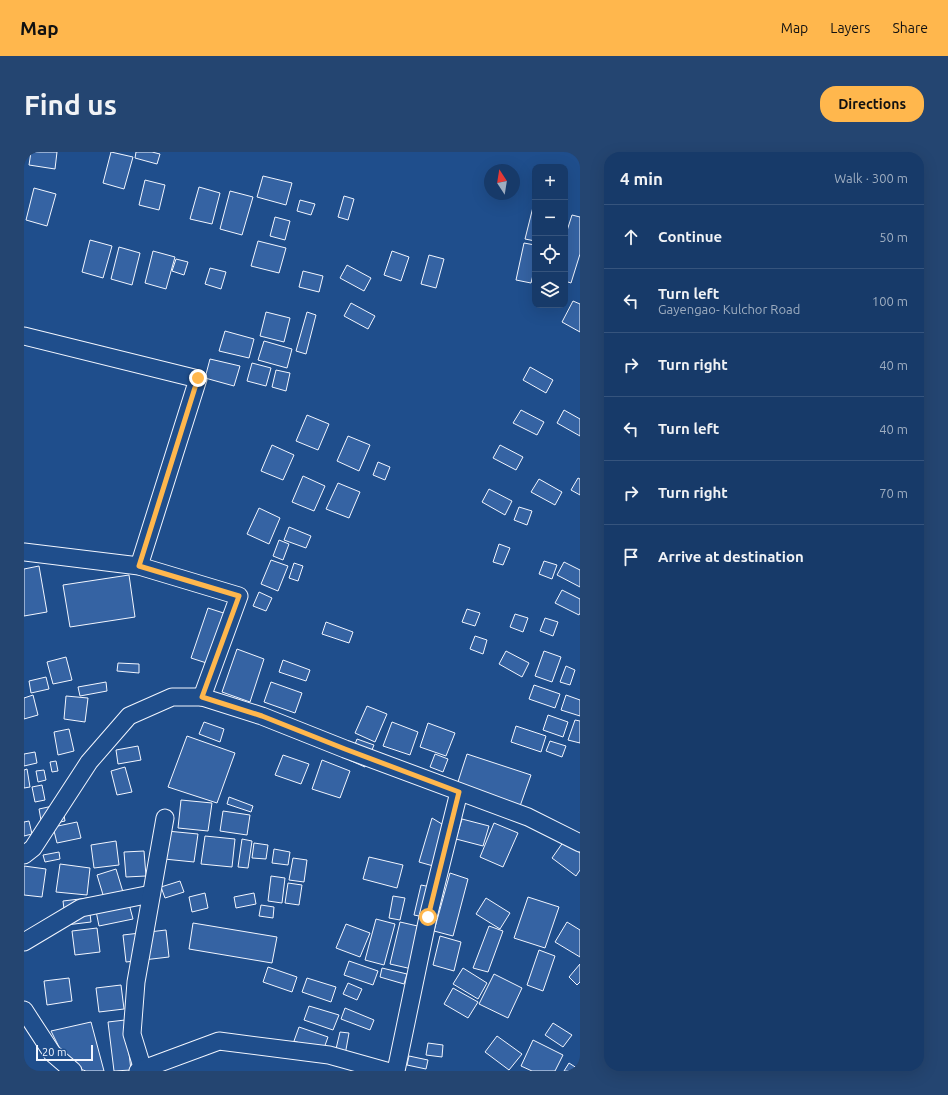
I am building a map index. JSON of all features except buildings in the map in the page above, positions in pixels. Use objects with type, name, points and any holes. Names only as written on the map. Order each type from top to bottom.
[{"type":"street","points":[[24,336],[198,378],[139,566]]},
{"type":"street","points":[[24,552],[139,566],[239,596],[202,697]]},
{"type":"street","points":[[24,855],[32,848],[90,762],[129,716],[172,697],[202,697],[262,716],[459,792],[528,816],[580,843]]},
{"type":"street","points":[[396,1071],[428,917],[459,792]]},
{"type":"street","points":[[165,818],[136,982],[132,1034],[141,1070],[219,1041],[329,1055],[360,1067],[386,1071]]},
{"type":"street","points":[[24,942],[81,908],[151,894]]},
{"type":"street","points":[[24,1010],[52,1053],[73,1071]]},
{"type":"route","points":[[198,378],[139,566],[239,596],[202,697],[262,716],[459,792],[428,917]]}]
